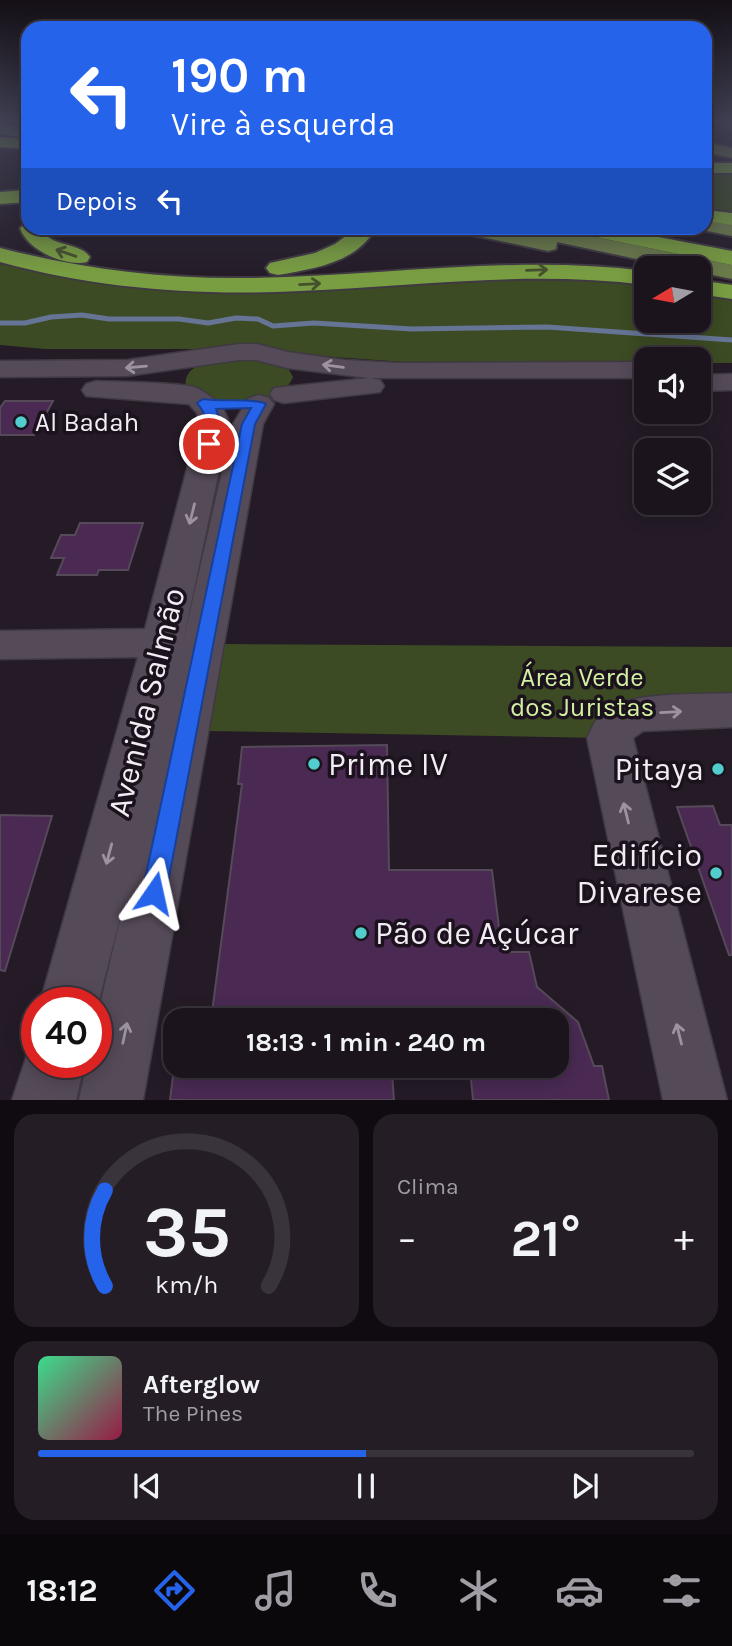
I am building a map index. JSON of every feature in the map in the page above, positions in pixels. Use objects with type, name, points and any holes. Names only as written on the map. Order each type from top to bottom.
[{"type":"highway","points":[[0,188],[21,187]]},
{"type":"highway","points":[[0,198],[21,196]]},
{"type":"highway","points":[[33,235],[52,248],[122,266],[230,271],[274,269],[317,261],[348,248],[361,235]]},
{"type":"highway","points":[[616,235],[732,258]]},
{"type":"highway","points":[[704,235],[732,240]]},
{"type":"highway","points":[[0,255],[61,272],[164,285],[286,285],[545,269],[634,277]]},
{"type":"highway","points":[[711,289],[732,292]]},
{"type":"main road","points":[[504,235],[634,263]]},
{"type":"main road","points":[[556,235],[732,272]]},
{"type":"main road","points":[[711,279],[732,284]]},
{"type":"street","points":[[0,369],[127,368],[239,352],[257,352],[287,360],[345,368],[398,371],[634,370]]},
{"type":"street","name":"Avenida Salmão","points":[[111,1100],[167,720],[163,643],[214,423],[211,411],[196,399],[180,380],[192,365],[204,359]]},
{"type":"street","name":"Avenida Salmão","points":[[75,987],[167,720],[248,424],[272,399],[295,388],[300,380],[300,373],[287,360]]},
{"type":"street","points":[[711,370],[732,370]]},
{"type":"street","points":[[0,388],[69,389],[196,399],[221,406],[409,384],[634,383]]},
{"type":"street","points":[[711,383],[732,383]]},
{"type":"street","points":[[0,645],[163,643]]},
{"type":"street","points":[[695,1100],[610,746],[615,727],[638,715],[732,710]]},
{"type":"street","points":[[44,1100],[50,1078]]},
{"type":"green space","points":[[712,172],[732,172],[732,216],[712,213]]},
{"type":"green space","points":[[0,264],[57,276],[155,288],[548,274],[634,284],[634,333],[711,333],[711,295],[732,299],[732,363],[711,363],[711,347],[634,347],[634,363],[404,362],[320,356],[275,349],[45,349],[0,345]]},
{"type":"green space","points":[[222,356],[284,361],[293,377],[278,394],[241,405],[202,399],[186,388],[191,370]]},
{"type":"green space","name":"Área Verde dos Juristas","points":[[224,644],[732,647],[732,710],[606,738],[208,731]]},
{"type":"building","name":"Al Badah","points":[[5,401],[53,401],[34,435],[0,435],[0,408]]},
{"type":"building","points":[[80,523],[143,523],[128,570],[99,570],[97,575],[57,575],[64,558],[51,558],[61,535],[75,535]]},
{"type":"building","name":"Pão de Açúcar","points":[[387,745],[389,870],[492,870],[502,952],[529,952],[537,987],[562,1008],[213,1008],[242,784],[238,784],[242,747]]},
{"type":"building","name":"Edifício Divarese","points":[[713,806],[720,825],[732,825],[732,955],[729,955],[677,807]]},
{"type":"building","points":[[0,815],[52,816],[5,971],[0,970]]},
{"type":"building","name":"Pão de Açúcar","points":[[569,1014],[578,1022],[594,1066],[602,1066],[609,1100],[473,1100],[471,1078],[569,1078]]},
{"type":"building","points":[[173,1078],[392,1078],[394,1100],[170,1100]]},
{"type":"waterway","points":[[0,323],[25,323],[51,317],[82,315],[109,319],[179,319],[208,323],[236,318],[258,319],[273,326],[314,323],[412,329],[547,327],[732,340]]},
{"type":"place","name":"Al Badah","points":[[21,422]]},
{"type":"place","name":"Prime IV","points":[[314,764]]},
{"type":"place","name":"Pitaya","points":[[718,769]]},
{"type":"place","name":"Edifício Divarese","points":[[716,873]]},
{"type":"place","name":"Pão de Açúcar","points":[[361,933]]},
{"type":"route","points":[[154,893],[248,424],[259,404],[221,406],[203,403],[211,411],[214,423],[209,444]]}]
